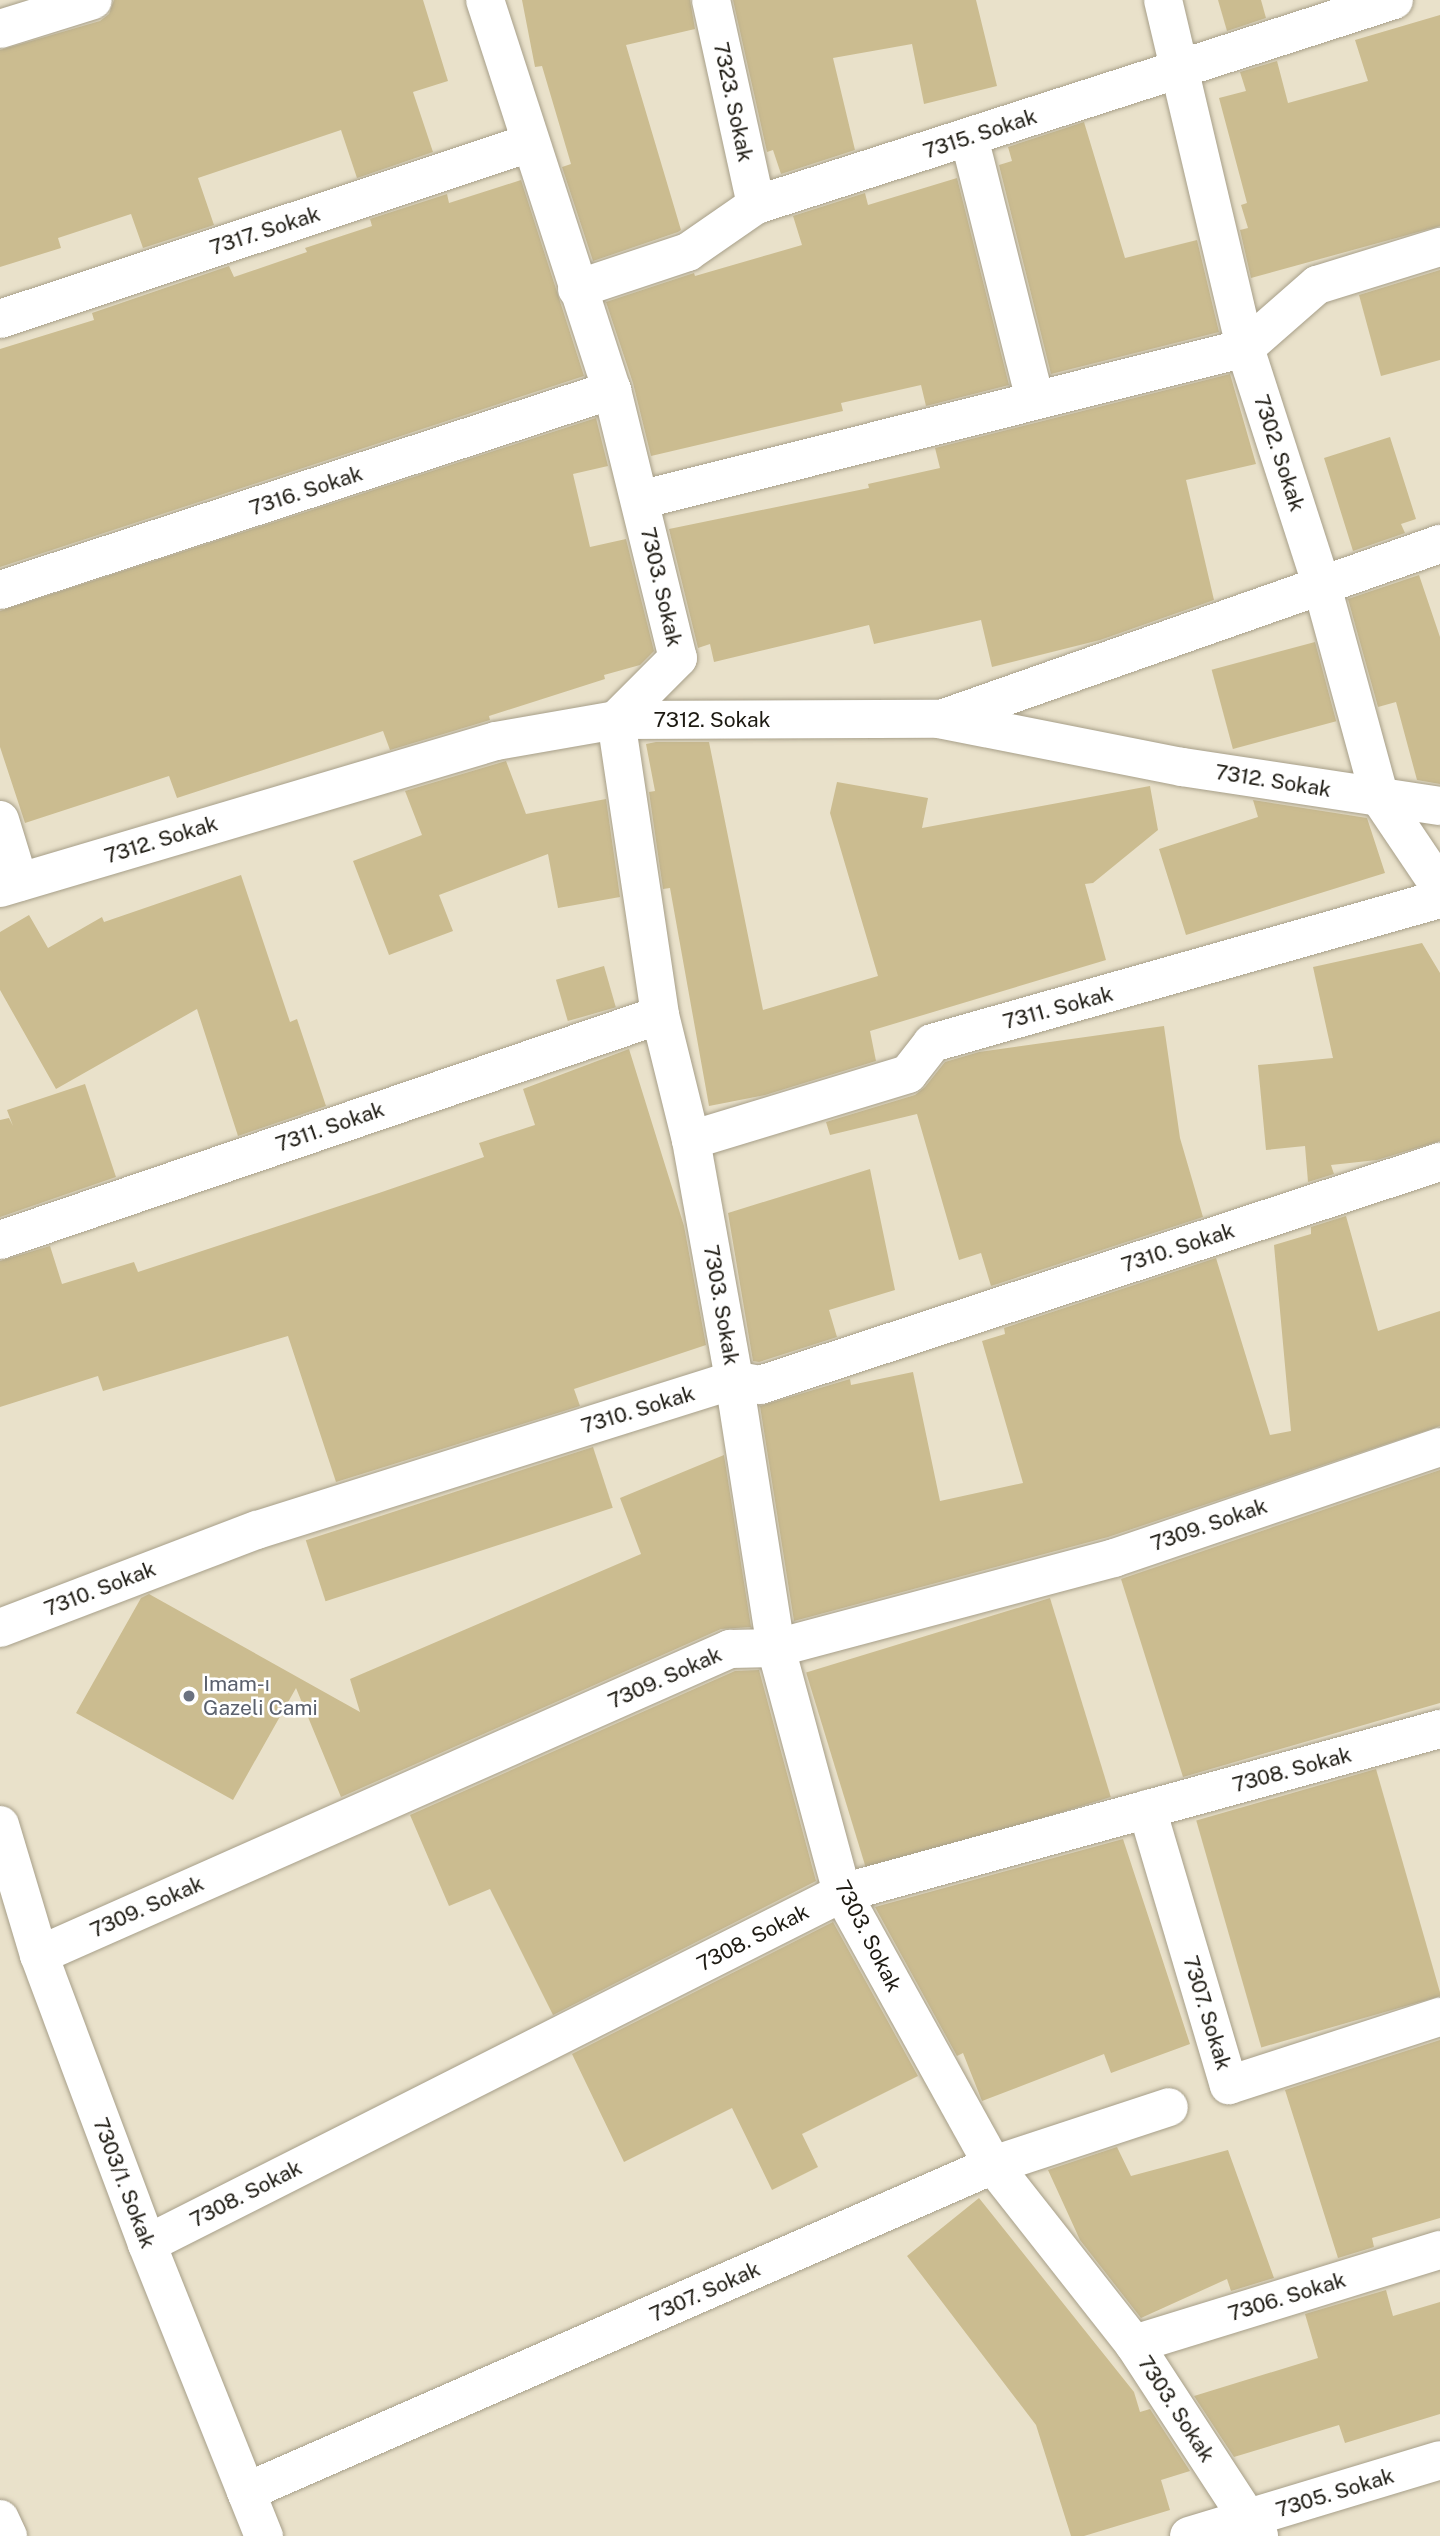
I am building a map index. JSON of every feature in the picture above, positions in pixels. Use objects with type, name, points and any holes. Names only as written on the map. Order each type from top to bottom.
[{"type":"street","points":[[0,29],[93,0]]},
{"type":"street","name":"7303. Sokak","points":[[485,0],[612,390],[678,658],[616,720],[660,1015],[691,1140],[734,1380],[776,1648],[842,1893],[993,2165],[1134,2344],[1253,2528]]},
{"type":"street","name":"7323. Sokak","points":[[711,0],[756,205]]},
{"type":"street","name":"7302. Sokak","points":[[1163,0],[1245,348],[1322,586],[1380,798],[1440,887]]},
{"type":"street","name":"7315. Sokak","points":[[577,289],[688,252],[756,205],[1394,0]]},
{"type":"street","points":[[969,137],[1035,399]]},
{"type":"street","name":"7317. Sokak","points":[[0,319],[530,143]]},
{"type":"street","points":[[640,500],[1245,348],[1317,285],[1440,247]]},
{"type":"street","name":"7316. Sokak","points":[[0,590],[612,390]]},
{"type":"street","points":[[939,719],[1440,544]]},
{"type":"street","name":"7312. Sokak","points":[[10,885],[496,741],[616,720],[939,719],[1182,767],[1440,806]]},
{"type":"street","points":[[0,820],[10,885]]},
{"type":"street","name":"7311. Sokak","points":[[691,1140],[908,1074],[932,1042],[1440,899]]},
{"type":"street","name":"7311. Sokak","points":[[0,1240],[660,1015]]},
{"type":"street","name":"7310. Sokak","points":[[0,1628],[257,1530],[734,1380],[760,1385],[1440,1162]]},
{"type":"street","name":"7309. Sokak","points":[[38,1955],[730,1649],[776,1648],[1114,1558],[1440,1447]]},
{"type":"street","name":"7308. Sokak","points":[[147,2244],[842,1893],[1440,1729]]},
{"type":"street","name":"7307. Sokak","points":[[1147,1809],[1229,2085],[1440,2017]]},
{"type":"street","name":"7303/1. Sokak","points":[[0,1825],[38,1955],[147,2244],[264,2536]]},
{"type":"street","name":"7307. Sokak","points":[[246,2492],[993,2165],[1169,2107]]},
{"type":"street","name":"7306. Sokak","points":[[1134,2344],[1440,2250]]},
{"type":"street","name":"7305. Sokak","points":[[1189,2536],[1253,2528],[1440,2460]]},
{"type":"street","points":[[0,2519],[8,2536]]},
{"type":"building","points":[[114,0],[423,0],[448,81],[413,92],[433,152],[357,178],[341,130],[198,178],[214,225],[143,248],[131,214],[58,238],[61,248],[0,267],[0,50],[100,21],[109,14]]},
{"type":"building","points":[[522,0],[690,0],[695,29],[626,45],[681,230],[593,261],[562,167],[571,164],[542,66],[535,67]]},
{"type":"building","points":[[733,0],[976,0],[997,86],[924,104],[912,44],[833,58],[855,150],[781,174],[773,150],[767,152]]},
{"type":"building","points":[[1218,0],[1261,0],[1266,18],[1227,31]]},
{"type":"building","points":[[1440,15],[1440,226],[1251,278],[1240,230],[1248,228],[1241,205],[1247,203],[1219,98],[1246,91],[1240,72],[1277,61],[1288,103],[1368,81],[1355,40]]},
{"type":"building","points":[[1084,122],[1125,258],[1197,240],[1219,332],[1051,374],[999,165],[1012,161],[1008,147]]},
{"type":"building","points":[[957,178],[1009,385],[926,406],[921,385],[841,403],[843,411],[651,456],[633,383],[606,302],[694,273],[695,276],[802,245],[793,216],[865,193],[868,205]]},
{"type":"building","points":[[521,180],[584,376],[0,567],[0,349],[94,320],[92,313],[229,266],[234,277],[307,252],[305,248],[372,226],[370,219],[447,194],[449,203]]},
{"type":"building","points":[[1440,270],[1440,360],[1381,376],[1359,295]]},
{"type":"building","points":[[1230,374],[1256,464],[1186,480],[1214,600],[1100,640],[992,667],[981,620],[874,644],[869,625],[714,662],[710,644],[698,648],[669,529],[869,488],[868,484],[940,468],[935,448]]},
{"type":"building","points":[[596,418],[608,466],[573,474],[590,547],[626,539],[654,651],[640,665],[489,716],[490,720],[390,750],[383,731],[177,798],[169,776],[25,823],[0,747],[0,611]]},
{"type":"building","points":[[1390,437],[1416,519],[1401,524],[1405,533],[1353,551],[1324,458]]},
{"type":"building","points":[[1419,575],[1440,637],[1440,784],[1417,780],[1396,702],[1378,707],[1348,599]]},
{"type":"building","points":[[1315,642],[1336,721],[1233,749],[1212,670]]},
{"type":"building","points":[[709,742],[763,1010],[878,976],[830,813],[837,782],[928,798],[922,828],[1150,786],[1158,830],[1093,883],[1085,884],[1106,960],[870,1031],[876,1061],[765,1095],[709,1106],[670,888],[663,889],[649,792],[655,791],[646,744]]},
{"type":"building","points":[[506,761],[526,814],[606,799],[620,897],[558,908],[548,854],[439,895],[453,931],[389,955],[353,861],[422,835],[405,791]]},
{"type":"building","points":[[1253,800],[1367,818],[1385,873],[1186,935],[1159,849],[1258,817]]},
{"type":"building","points":[[241,875],[290,1022],[297,1019],[326,1106],[238,1136],[197,1009],[56,1089],[0,990],[0,932],[29,915],[48,948],[102,917],[104,922]]},
{"type":"building","points":[[1422,943],[1440,973],[1440,1141],[1377,1160],[1331,1165],[1334,1174],[1308,1182],[1305,1146],[1266,1150],[1258,1065],[1333,1058],[1313,967]]},
{"type":"building","points":[[604,966],[616,1007],[568,1021],[556,980]]},
{"type":"building","points":[[1164,1026],[1180,1138],[1203,1217],[991,1286],[981,1253],[959,1260],[917,1114],[830,1135],[826,1122],[915,1095],[945,1062],[979,1052]]},
{"type":"building","points":[[629,1049],[684,1226],[706,1345],[574,1389],[580,1406],[336,1482],[288,1336],[103,1391],[98,1376],[0,1407],[0,1261],[50,1246],[62,1284],[134,1262],[138,1272],[379,1193],[484,1157],[479,1143],[535,1125],[523,1089]]},
{"type":"building","points":[[85,1084],[116,1177],[0,1217],[0,1120],[9,1118],[13,1126],[7,1110]]},
{"type":"building","points":[[870,1169],[895,1290],[829,1310],[837,1337],[759,1362],[753,1361],[728,1213]]},
{"type":"building","points":[[1346,1216],[1378,1331],[1440,1311],[1440,1426],[1108,1537],[794,1621],[760,1406],[850,1379],[851,1385],[913,1372],[940,1501],[1023,1483],[982,1341],[1005,1334],[1004,1328],[1216,1258],[1270,1435],[1291,1431],[1274,1245],[1311,1234],[1311,1227]]},
{"type":"building","points":[[593,1447],[613,1508],[326,1601],[306,1540]]},
{"type":"building","points":[[724,1455],[751,1627],[721,1629],[341,1797],[296,1688],[233,1800],[76,1713],[141,1598],[149,1594],[360,1712],[350,1679],[641,1554],[620,1498]]},
{"type":"building","points":[[1440,1470],[1440,1703],[1183,1777],[1121,1579]]},
{"type":"building","points":[[1050,1598],[1111,1797],[867,1871],[806,1673]]},
{"type":"building","points":[[759,1670],[816,1881],[553,2015],[490,1889],[449,1906],[410,1815],[735,1671]]},
{"type":"building","points":[[1376,1769],[1440,1996],[1261,2047],[1196,1821]]},
{"type":"building","points":[[1123,1839],[1190,2044],[1111,2073],[1104,2054],[982,2101],[963,2053],[957,2056],[875,1907]]},
{"type":"building","points":[[833,1922],[918,2076],[802,2134],[818,2167],[772,2190],[732,2108],[624,2162],[572,2054]]},
{"type":"building","points":[[1440,2040],[1440,2218],[1372,2238],[1374,2247],[1338,2258],[1285,2090]]},
{"type":"building","points":[[1117,2147],[1131,2176],[1228,2150],[1274,2278],[1231,2291],[1227,2279],[1141,2318],[1080,2240],[1048,2170]]},
{"type":"building","points":[[979,2198],[1134,2392],[1140,2412],[1150,2409],[1190,2471],[1161,2480],[1170,2510],[1084,2536],[1071,2536],[1036,2425],[907,2256]]},
{"type":"building","points":[[1386,2290],[1393,2316],[1440,2302],[1440,2414],[1345,2443],[1339,2425],[1234,2457],[1194,2396],[1318,2358],[1305,2314]]},
{"type":"place","name":"Imam-ı Gazeli Cami","points":[[189,1696]]}]
